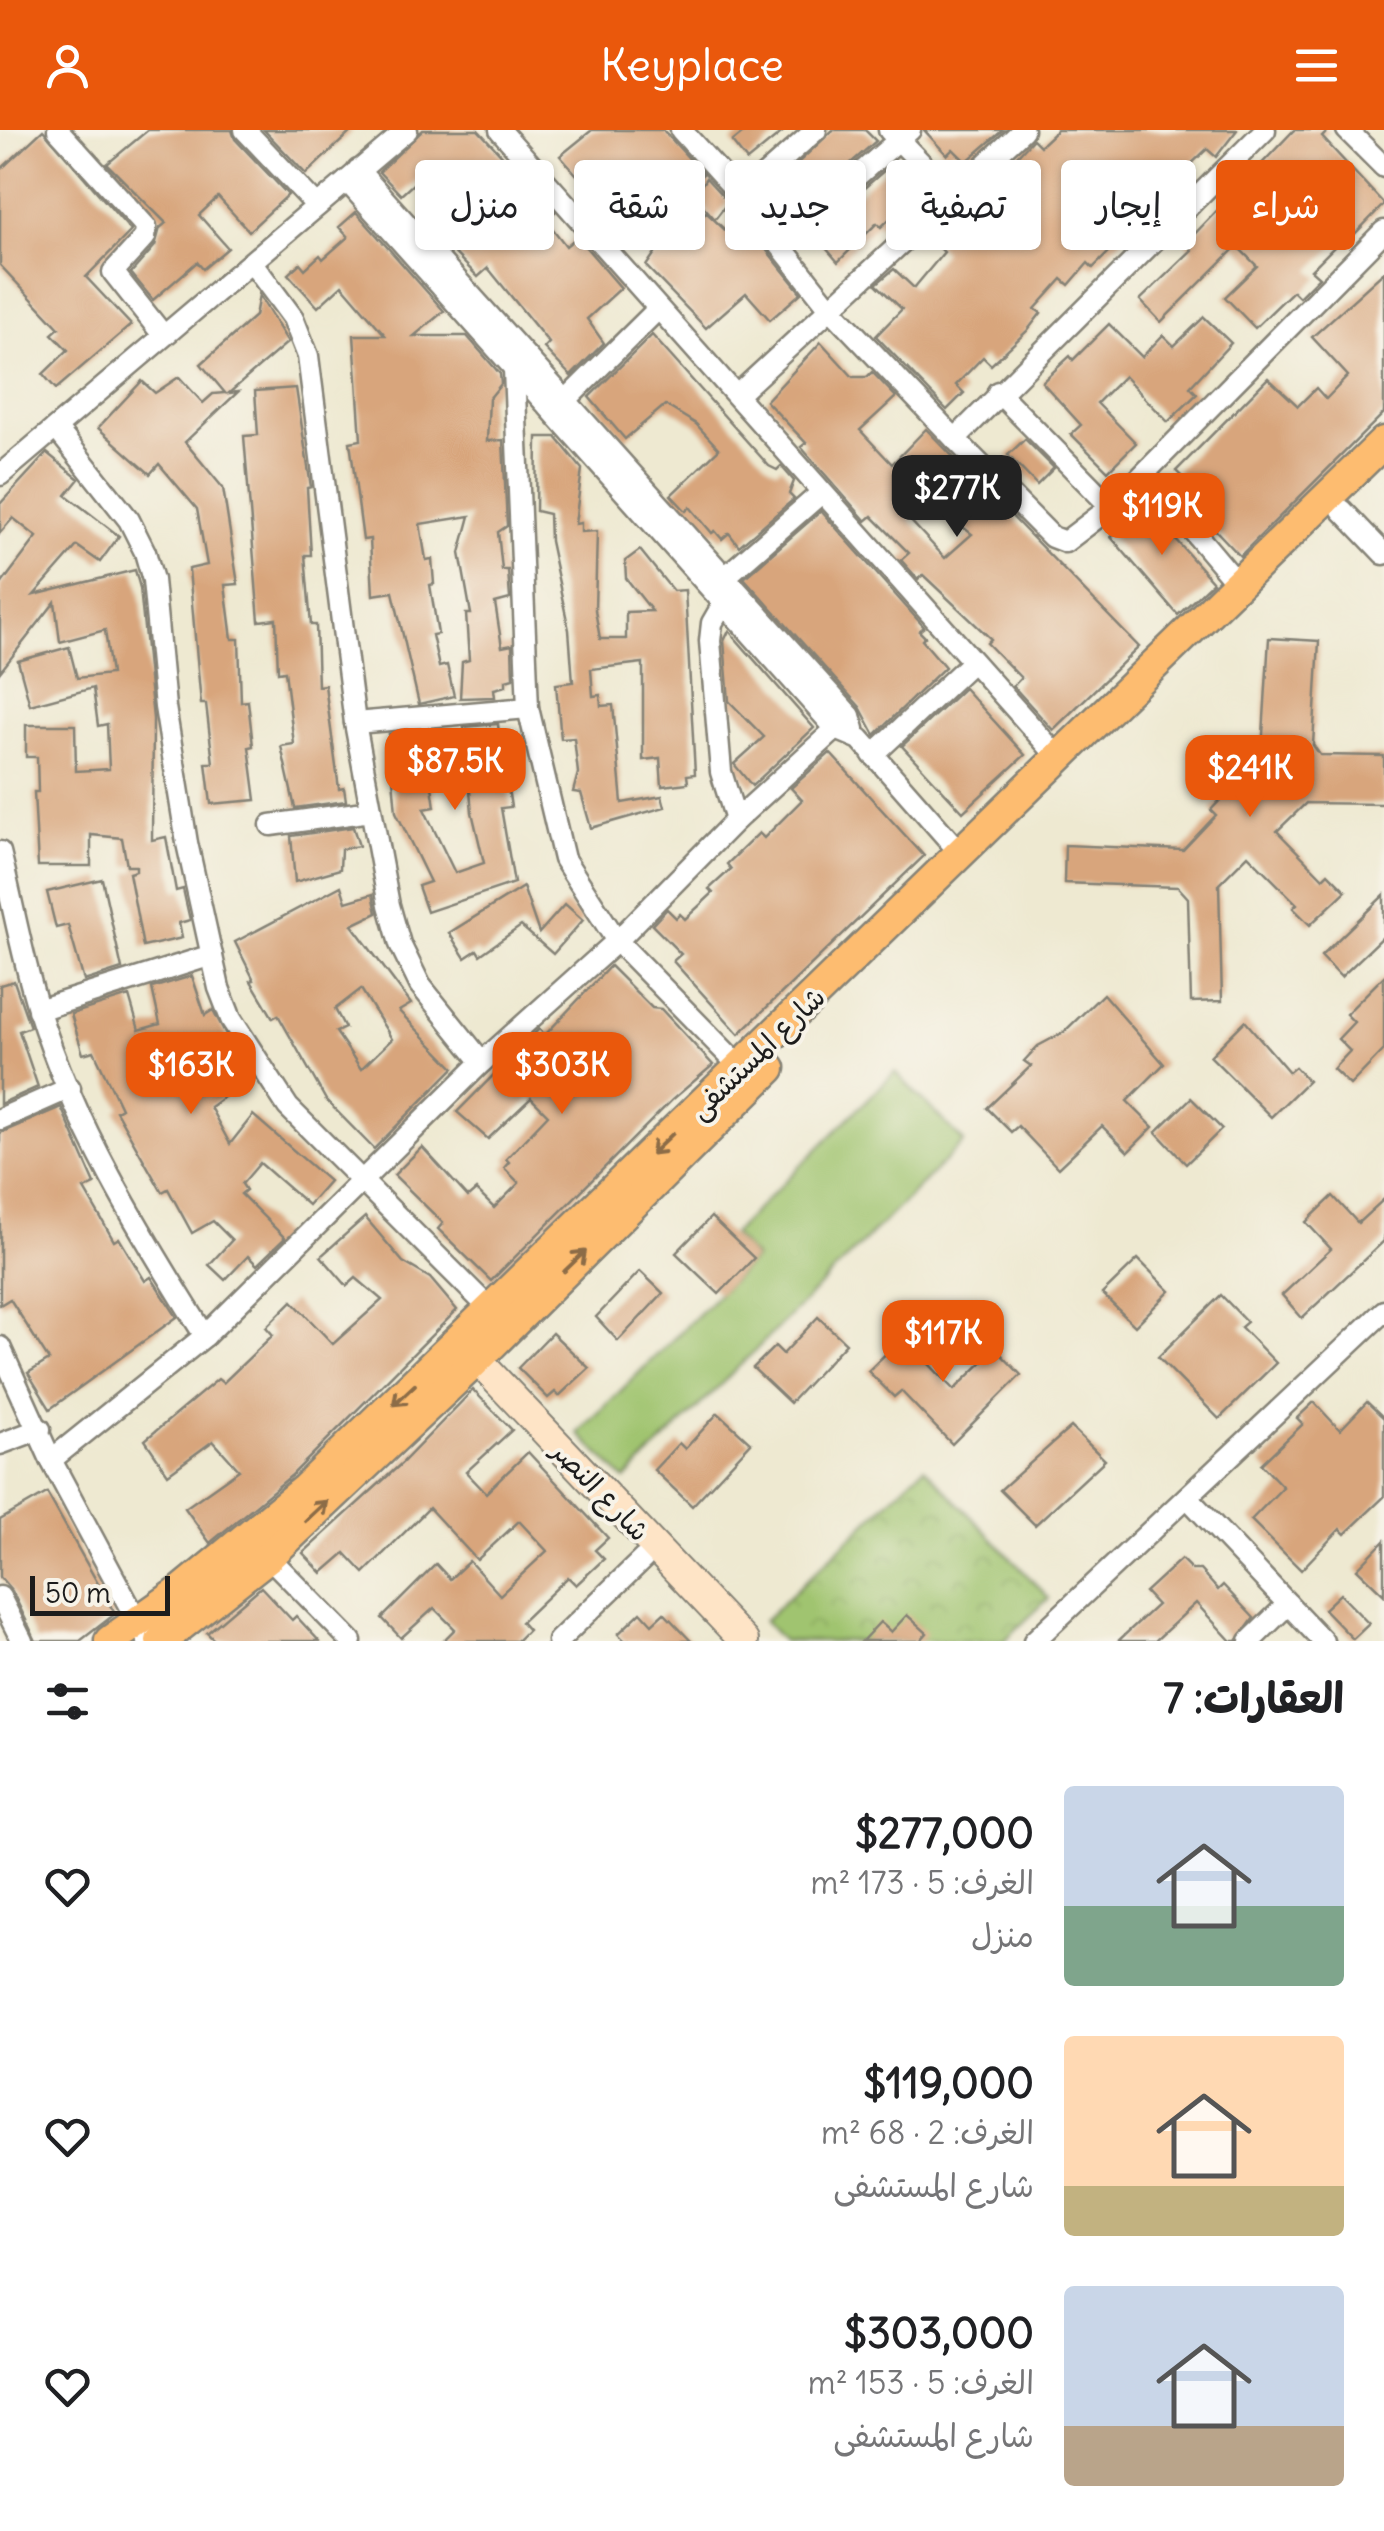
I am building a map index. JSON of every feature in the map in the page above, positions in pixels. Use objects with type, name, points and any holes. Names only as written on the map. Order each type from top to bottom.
[{"type":"main road","name":"شارع المستشفى","points":[[749,1075],[1058,758],[1384,442]]},
{"type":"main road","name":"شارع المستشفى","points":[[110,1641],[149,1635],[259,1547],[1384,469]]},
{"type":"street","points":[[58,130],[146,227],[145,236],[113,272],[164,336]]},
{"type":"street","points":[[245,130],[317,206]]},
{"type":"street","points":[[0,475],[254,264],[407,130]]},
{"type":"street","points":[[500,130],[1058,758]]},
{"type":"street","points":[[681,130],[725,178]]},
{"type":"street","points":[[782,160],[816,130]]},
{"type":"street","points":[[988,160],[1023,130]]},
{"type":"street","points":[[955,440],[998,392],[1265,130]]},
{"type":"street","points":[[1348,130],[1384,167]]},
{"type":"street","points":[[866,164],[899,133],[922,160]]},
{"type":"street","points":[[352,176],[514,369],[724,604],[867,747],[962,854]]},
{"type":"street","points":[[352,176],[566,400],[724,578],[843,723]]},
{"type":"street","points":[[784,250],[829,307],[955,440],[1052,537],[1065,542],[1112,508],[1146,475],[1384,231]]},
{"type":"street","points":[[737,395],[890,250]]},
{"type":"street","points":[[254,264],[293,318],[308,356],[355,723],[400,944],[420,985],[482,1062]]},
{"type":"street","points":[[566,400],[658,310]]},
{"type":"street","points":[[514,369],[528,708],[564,859],[617,941],[749,1075]]},
{"type":"street","points":[[998,392],[1112,508]]},
{"type":"street","points":[[56,428],[128,520],[145,552],[186,843],[212,955],[232,1019],[267,1079],[363,1184],[500,1319]]},
{"type":"street","points":[[1146,475],[1236,584]]},
{"type":"street","points":[[724,578],[820,494]]},
{"type":"street","points":[[1342,510],[1384,554]]},
{"type":"street","points":[[724,604],[712,623],[710,642],[720,772],[736,820]]},
{"type":"street","points":[[867,747],[971,664]]},
{"type":"street","points":[[355,723],[528,708]]},
{"type":"street","points":[[52,1460],[204,1336],[363,1184],[482,1062],[617,941],[736,820],[843,723]]},
{"type":"street","points":[[271,826],[371,811]]},
{"type":"street","points":[[0,852],[38,1010],[70,1088],[111,1178],[204,1336]]},
{"type":"street","points":[[38,1010],[212,955]]},
{"type":"street","points":[[0,1119],[70,1088]]},
{"type":"street","points":[[1038,1640],[1384,1311]]},
{"type":"street","points":[[0,1347],[52,1460],[149,1635]]},
{"type":"street","name":"شارع النصر","points":[[460,1358],[644,1558],[728,1638]]},
{"type":"street","name":"شارع النصر","points":[[460,1358],[728,1638]]},
{"type":"street","points":[[0,1444],[40,1429]]},
{"type":"street","points":[[1187,1497],[1323,1641]]},
{"type":"street","points":[[259,1547],[351,1641]]},
{"type":"street","points":[[558,1641],[644,1558]]},
{"type":"street","points":[[1250,1641],[1288,1604]]},
{"type":"street","points":[[3,1610],[22,1641]]},
{"type":"green space","points":[[895,1072],[964,1142],[625,1480],[578,1433],[755,1258],[732,1234]]},
{"type":"green space","points":[[924,1467],[1049,1598],[1004,1641],[783,1641],[764,1621]]},
{"type":"building","points":[[43,130],[131,231],[86,277],[131,325],[56,389],[43,374],[68,350],[52,334],[59,328],[0,265],[0,170]]},
{"type":"building","points":[[148,130],[232,130],[235,139],[288,195],[249,231],[218,197],[199,215],[228,248],[203,269],[197,262],[153,300],[131,273],[155,246],[160,228],[166,223],[107,164]]},
{"type":"building","points":[[264,130],[353,130],[306,174]]},
{"type":"building","points":[[423,130],[478,130],[506,160],[415,160],[415,182],[401,195],[379,172]]},
{"type":"building","points":[[592,130],[663,130],[690,160],[574,160],[574,172],[560,156]]},
{"type":"building","points":[[747,130],[785,130],[748,160],[732,142]]},
{"type":"building","points":[[833,130],[865,130],[876,141],[854,160],[801,160]]},
{"type":"building","points":[[924,130],[1003,130],[968,160],[953,149],[947,155]]},
{"type":"building","points":[[1057,130],[1237,130],[1216,157],[1207,149],[1195,160],[1061,160],[1061,250],[1111,250],[1093,268],[1088,263],[1069,285],[1062,279],[1035,309],[1041,313],[1027,331],[991,365],[983,357],[956,385],[964,393],[947,410],[876,336],[902,309],[876,284],[894,269],[914,288],[942,250],[1041,250],[1041,160],[1013,160],[1033,139],[1040,146]]},
{"type":"building","points":[[1294,130],[1329,130],[1322,137],[1343,160],[1265,160]]},
{"type":"building","points":[[886,169],[886,222],[881,227],[877,223],[866,234],[866,186]]},
{"type":"building","points":[[1355,173],[1384,204],[1355,234]]},
{"type":"building","points":[[705,180],[725,199],[725,206],[715,219],[705,208]]},
{"type":"building","points":[[356,212],[444,311],[414,336],[467,336],[500,374],[501,384],[489,399],[487,441],[503,440],[507,526],[498,532],[502,570],[508,570],[510,599],[495,603],[502,647],[512,645],[513,678],[506,680],[506,686],[494,689],[495,697],[460,698],[462,662],[469,660],[466,614],[471,614],[460,553],[470,516],[420,524],[426,560],[432,559],[434,584],[430,585],[438,634],[432,635],[439,667],[447,665],[454,696],[419,704],[393,592],[373,595],[370,539],[363,540],[350,442],[361,440],[354,335],[385,335],[342,285],[318,307],[288,274],[300,263],[305,269],[320,255],[323,259],[348,237],[339,227]]},
{"type":"building","points":[[1216,212],[1216,250],[1233,250],[1161,322],[1140,300],[1196,250],[1196,233]]},
{"type":"building","points":[[705,213],[725,230],[725,250],[766,250],[801,293],[770,320],[746,293],[706,328],[646,266],[657,250],[705,250]]},
{"type":"building","points":[[554,230],[566,246],[574,239],[574,250],[588,250],[621,288],[587,319],[604,343],[571,376],[544,348],[549,343],[488,268],[478,277],[451,250],[554,250]]},
{"type":"building","points":[[828,250],[850,250],[838,262]]},
{"type":"building","points":[[1241,250],[1331,250],[1311,270],[1319,277],[1299,297],[1293,291],[1255,328],[1225,297],[1257,266]]},
{"type":"building","points":[[1384,272],[1384,413],[1240,556],[1206,520],[1216,510],[1176,471],[1268,378],[1298,406],[1316,388],[1326,399],[1348,376],[1312,337]]},
{"type":"building","points":[[259,295],[288,342],[229,393],[238,392],[185,442],[223,488],[238,584],[225,585],[232,639],[239,639],[241,702],[248,701],[253,746],[249,747],[256,800],[211,804],[206,763],[213,763],[206,704],[201,704],[189,569],[207,565],[197,509],[159,464],[150,474],[98,428],[142,381],[155,393],[179,377],[203,403],[213,394],[225,393],[201,364],[255,316]]},
{"type":"building","points":[[1204,317],[1231,343],[1190,387],[1197,394],[1168,422],[1124,376],[1097,403],[1136,443],[1108,471],[1071,434],[1081,425],[1042,382],[1070,356],[1073,360],[1109,324],[1142,357],[1163,335],[1174,346]]},
{"type":"building","points":[[652,335],[769,466],[777,470],[781,466],[794,481],[789,494],[794,499],[739,546],[729,533],[722,539],[715,531],[712,533],[690,507],[686,511],[671,495],[719,449],[696,424],[665,405],[625,439],[589,397]]},
{"type":"building","points":[[821,342],[853,377],[867,377],[872,372],[896,397],[860,430],[892,464],[926,429],[961,465],[954,474],[997,506],[999,503],[1139,647],[1053,730],[1013,686],[1021,678],[987,643],[991,639],[923,575],[918,579],[901,560],[909,553],[872,516],[866,521],[801,447],[806,443],[766,401]],"holes":[[[927,500],[972,534],[945,558],[909,519]]]},
{"type":"building","points":[[296,388],[311,487],[307,488],[311,555],[305,555],[311,625],[316,625],[318,686],[325,685],[339,789],[344,788],[346,801],[295,808],[281,746],[294,744],[285,671],[278,672],[276,619],[259,621],[244,436],[258,435],[255,391]]},
{"type":"building","points":[[537,437],[556,437],[582,469],[575,524],[581,523],[581,532],[597,531],[595,610],[600,639],[626,639],[626,612],[652,611],[626,578],[625,561],[640,550],[673,591],[685,590],[695,774],[687,775],[688,783],[662,786],[660,758],[643,760],[643,663],[591,669],[593,696],[600,695],[601,706],[613,705],[622,803],[662,796],[665,807],[591,828],[581,793],[573,792],[578,773],[574,738],[561,739],[556,684],[573,682],[569,630],[550,541],[549,514],[536,511]]},
{"type":"building","points":[[1025,439],[1054,468],[1037,485],[1008,455]]},
{"type":"building","points":[[47,453],[79,479],[66,495],[119,536],[100,562],[77,546],[34,595],[135,570],[153,719],[152,840],[166,837],[176,891],[183,889],[190,920],[179,923],[182,938],[143,947],[129,873],[136,871],[136,866],[127,866],[122,838],[91,835],[91,866],[38,866],[34,792],[38,792],[37,757],[26,757],[26,725],[75,725],[76,771],[109,769],[107,724],[98,726],[93,688],[30,705],[18,661],[69,647],[77,678],[111,674],[105,630],[60,642],[55,602],[0,672],[0,586],[37,537],[13,518],[0,533],[0,504]]},
{"type":"building","points":[[1150,501],[1178,535],[1174,538],[1213,582],[1178,615],[1111,537]]},
{"type":"building","points":[[821,511],[924,627],[919,631],[925,637],[922,640],[945,667],[875,735],[860,707],[744,578]]},
{"type":"building","points":[[729,631],[814,728],[752,786],[734,764],[764,737],[729,701],[724,641]]},
{"type":"building","points":[[1269,638],[1319,641],[1313,745],[1320,755],[1384,756],[1384,804],[1306,803],[1277,831],[1323,878],[1328,873],[1346,891],[1310,925],[1293,908],[1297,904],[1248,855],[1219,884],[1222,1001],[1191,1002],[1188,898],[1178,887],[1064,883],[1065,845],[1183,850],[1216,815],[1211,810],[1238,781],[1243,786],[1261,767]]},
{"type":"building","points":[[964,688],[1025,755],[963,812],[902,746]]},
{"type":"building","points":[[498,724],[502,762],[521,759],[522,774],[506,776],[511,807],[501,808],[514,883],[427,912],[418,886],[430,882],[396,812],[389,734],[431,730],[434,751],[427,752],[435,807],[424,809],[455,873],[484,863],[472,812],[464,727]]},
{"type":"building","points":[[830,753],[924,856],[739,1034],[673,961],[681,954],[652,925],[667,909],[676,918],[680,914],[685,919],[713,893],[709,889],[731,869],[727,864],[759,833],[764,838],[802,800],[791,788]]},
{"type":"building","points":[[353,827],[359,846],[341,849],[340,869],[295,882],[291,836]]},
{"type":"building","points":[[102,879],[122,969],[84,981],[68,925],[56,928],[47,892]]},
{"type":"building","points":[[341,886],[346,902],[373,894],[377,913],[352,925],[411,1004],[399,1011],[454,1068],[374,1149],[326,1100],[278,1015],[273,1018],[251,981],[254,980],[235,942]],"holes":[[[361,989],[392,1039],[361,1069],[336,1032],[345,1028],[335,1009]]]},
{"type":"building","points":[[523,887],[539,933],[565,904],[583,920],[553,954],[521,926],[480,955],[477,950],[465,958],[449,933]]},
{"type":"building","points":[[1384,895],[1384,936],[1341,977],[1321,956]]},
{"type":"building","points":[[610,966],[652,1008],[661,1009],[713,1065],[672,1100],[491,1281],[438,1229],[443,1223],[394,1175],[422,1147],[468,1197],[476,1190],[494,1208],[519,1183],[504,1168],[509,1162],[506,1159],[548,1115],[531,1098],[488,1139],[457,1112],[539,1029],[545,1035]],"holes":[[[594,1036],[622,1056],[590,1084],[569,1061]]]},
{"type":"building","points":[[192,976],[205,1015],[213,1010],[233,1048],[218,1058],[238,1087],[210,1107],[230,1144],[253,1115],[329,1181],[308,1205],[260,1163],[242,1184],[246,1190],[241,1194],[285,1238],[257,1265],[248,1256],[225,1280],[209,1265],[232,1240],[213,1221],[192,1233],[168,1189],[162,1192],[116,1111],[121,1108],[94,1051],[83,1054],[71,1014],[129,996],[139,1030],[160,1024],[152,988]]},
{"type":"building","points":[[1384,976],[1384,1050],[1350,1085],[1333,1069],[1350,1051],[1338,1039],[1354,1022],[1346,1014]]},
{"type":"building","points":[[14,981],[30,1027],[19,1031],[38,1087],[0,1104],[0,985]]},
{"type":"building","points":[[1103,994],[1164,1064],[1127,1101],[1153,1127],[1128,1152],[1102,1126],[1058,1168],[1018,1126],[1011,1132],[987,1108],[1031,1066],[1024,1061],[1038,1046],[1064,1032]]},
{"type":"building","points":[[1245,1021],[1289,1072],[1295,1067],[1308,1081],[1271,1117],[1210,1056]]},
{"type":"building","points":[[1191,1098],[1222,1129],[1186,1164],[1156,1132]]},
{"type":"building","points":[[61,1107],[95,1184],[84,1189],[114,1241],[119,1238],[145,1281],[151,1277],[177,1317],[50,1409],[28,1373],[49,1360],[10,1299],[0,1305],[0,1133]]},
{"type":"building","points":[[1333,1196],[1358,1223],[1384,1199],[1384,1241],[1302,1318],[1282,1295],[1331,1249],[1306,1222]]},
{"type":"building","points":[[365,1217],[403,1262],[430,1278],[457,1310],[292,1475],[210,1543],[185,1508],[239,1470],[213,1441],[168,1474],[145,1440],[218,1379],[223,1383],[273,1335],[266,1327],[292,1301],[333,1344],[382,1300],[356,1278],[347,1286],[321,1256]]},
{"type":"building","points":[[711,1217],[754,1258],[719,1294],[676,1253]]},
{"type":"building","points":[[1138,1259],[1170,1291],[1135,1326],[1102,1294]]},
{"type":"building","points":[[640,1271],[663,1293],[618,1341],[596,1317]]},
{"type":"building","points":[[1221,1295],[1247,1322],[1241,1327],[1276,1363],[1219,1419],[1158,1357]]},
{"type":"building","points":[[818,1317],[846,1343],[790,1403],[753,1368],[775,1346],[783,1354]]},
{"type":"building","points":[[910,1330],[937,1356],[929,1364],[954,1390],[996,1349],[1021,1375],[952,1444],[901,1391],[894,1397],[868,1371]]},
{"type":"building","points":[[552,1333],[589,1368],[559,1396],[555,1392],[548,1398],[518,1368]]},
{"type":"building","points":[[473,1390],[512,1430],[466,1472],[486,1493],[528,1452],[608,1538],[595,1550],[604,1559],[576,1585],[568,1577],[521,1622],[528,1630],[517,1641],[443,1641],[455,1629],[434,1608],[401,1638],[382,1618],[436,1564],[450,1579],[469,1561],[500,1595],[547,1551],[519,1521],[477,1560],[429,1508],[364,1573],[345,1553],[322,1573],[303,1553],[402,1463]]},
{"type":"building","points":[[1314,1402],[1340,1430],[1367,1402],[1384,1418],[1384,1497],[1345,1534],[1340,1529],[1301,1570],[1251,1520],[1283,1487],[1261,1464],[1303,1424],[1297,1418]]},
{"type":"building","points":[[718,1413],[751,1443],[692,1506],[654,1470],[679,1443],[685,1449]]},
{"type":"building","points":[[1071,1427],[1105,1460],[1035,1525],[1000,1490]]},
{"type":"building","points":[[47,1493],[115,1614],[80,1641],[36,1641],[12,1591],[0,1577],[0,1520]]},
{"type":"building","points":[[1384,1541],[1384,1595],[1357,1569]]},
{"type":"building","points":[[1181,1559],[1192,1570],[1200,1570],[1218,1590],[1223,1585],[1254,1618],[1237,1641],[1231,1641],[1196,1603],[1155,1641],[1118,1641],[1157,1605],[1145,1592]]},
{"type":"building","points":[[261,1587],[292,1620],[296,1616],[319,1641],[215,1641],[207,1633]]},
{"type":"building","points":[[1340,1594],[1369,1624],[1353,1639],[1324,1609]]},
{"type":"building","points":[[641,1612],[652,1624],[664,1613],[691,1641],[625,1641],[618,1634]]},
{"type":"building","points":[[907,1615],[927,1633],[920,1641],[862,1641],[880,1622],[891,1632]]}]
